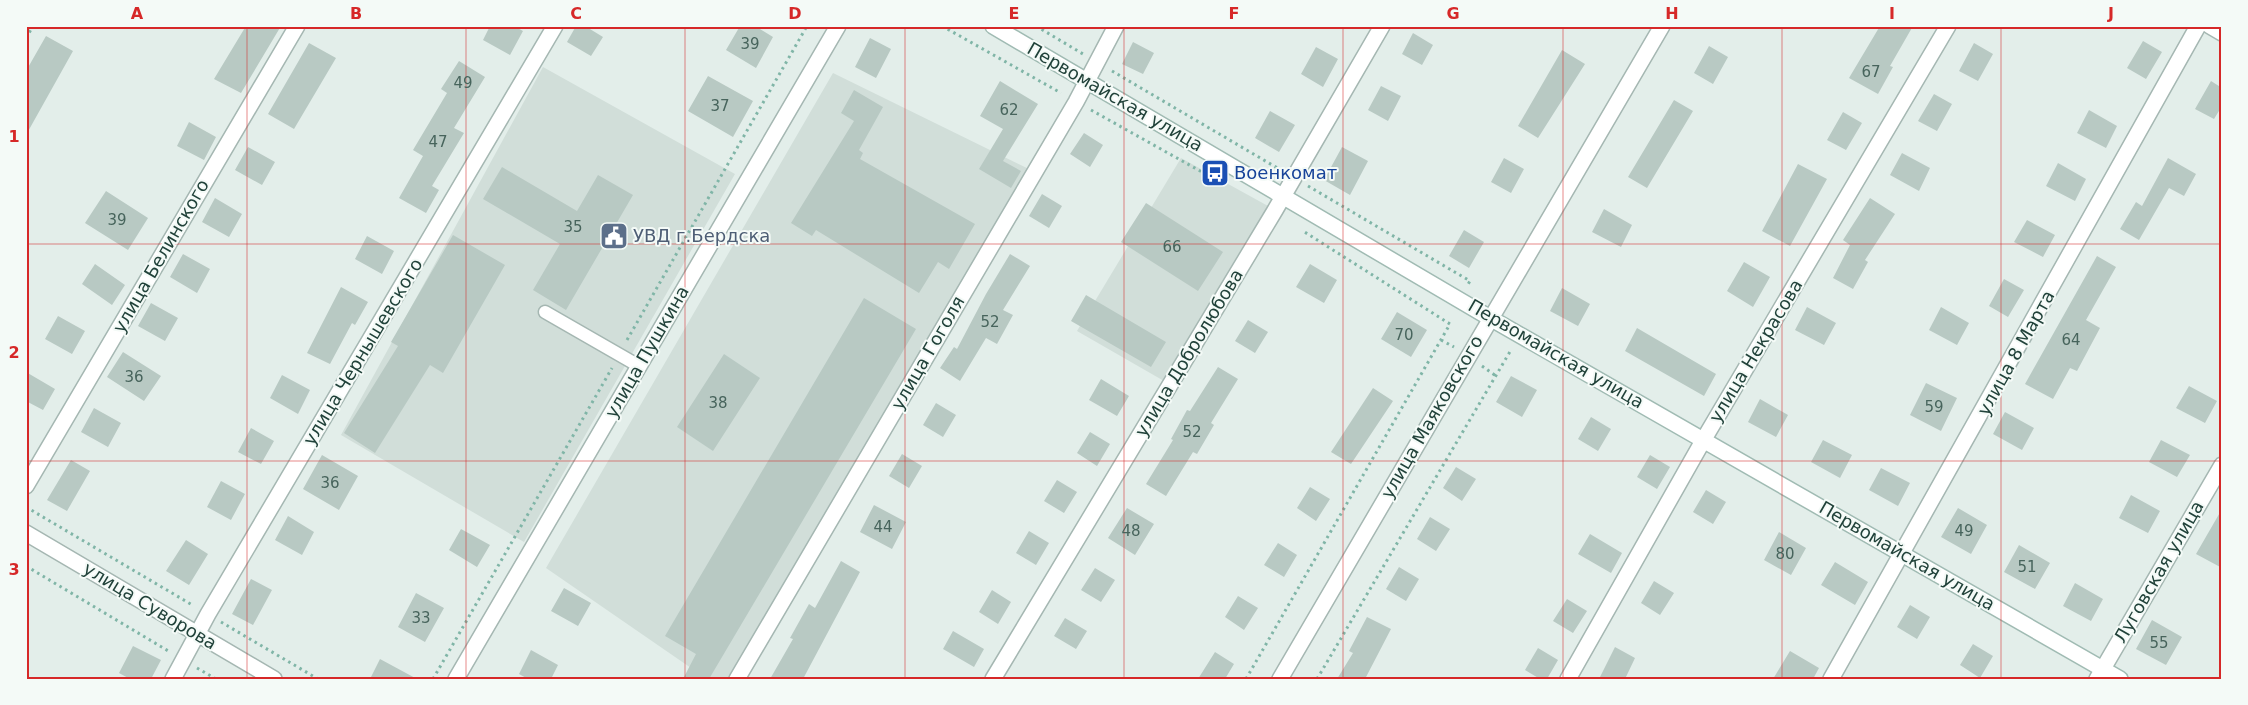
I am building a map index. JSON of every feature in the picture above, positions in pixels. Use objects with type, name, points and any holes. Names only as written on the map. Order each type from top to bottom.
[{"type":"street","name":"улица Белинского","points":[[26,486],[297,26]]},
{"type":"street","name":"улица Чернышевского","points":[[173,679],[208,614],[555,26]]},
{"type":"street","name":"улица Пушкина","points":[[456,679],[838,26]]},
{"type":"street","name":"Первомайская улица","points":[[993,26],[1490,318],[1904,554],[2100,674],[2120,679]]},
{"type":"street","name":"улица Гоголя","points":[[737,679],[1076,102],[1116,26]]},
{"type":"street","name":"улица Добролюбова","points":[[993,679],[1294,177],[1382,26]]},
{"type":"street","name":"улица Маяковского","points":[[1280,679],[1662,26]]},
{"type":"street","name":"улица Некрасова","points":[[1568,679],[1704,439],[1948,26]]},
{"type":"street","name":"улица 8 Марта","points":[[1831,679],[1904,554],[2198,26]]},
{"type":"street","points":[[2210,26],[2222,33]]},
{"type":"street","name":"Луговская улица","points":[[2100,674],[2222,465]]},
{"type":"street","name":"улица Суворова","points":[[26,533],[274,679]]},
{"type":"lane","points":[[545,312],[639,366]]},
{"type":"path","points":[[26,38],[33,26]]},
{"type":"path","points":[[942,26],[1231,188]]},
{"type":"path","points":[[1036,26],[1470,280],[1450,324],[1246,679]]},
{"type":"path","points":[[1299,228],[1450,324]]},
{"type":"path","points":[[1317,679],[1520,335]]},
{"type":"path","points":[[26,507],[318,679]]},
{"type":"path","points":[[26,566],[216,679]]},
{"type":"shaded area","points":[[543,67],[735,174],[524,542],[341,435]]},
{"type":"shaded area","points":[[833,73],[1031,170],[739,679],[707,679],[546,568]]},
{"type":"shaded area","points":[[1181,158],[1268,206],[1164,381],[1077,331]]},
{"type":"building","points":[[246,26],[281,26],[241,93],[214,79]]},
{"type":"building","points":[[490,26],[514,26],[523,31],[510,55],[483,40]]},
{"type":"building","points":[[576,26],[585,26],[603,37],[591,56],[567,42]]},
{"type":"building","points":[[740,26],[755,26],[773,37],[756,68],[726,50]]},
{"type":"building","points":[[1880,26],[1913,26],[1890,66],[1893,67],[1878,94],[1849,78]]},
{"type":"building","points":[[1413,33],[1433,45],[1422,65],[1402,54]]},
{"type":"building","points":[[46,36],[73,51],[26,135],[26,71]]},
{"type":"building","points":[[870,38],[891,49],[876,78],[855,67]]},
{"type":"building","points":[[2143,41],[2162,52],[2146,79],[2127,68]]},
{"type":"building","points":[[1133,42],[1154,53],[1143,74],[1122,64]]},
{"type":"building","points":[[309,43],[336,58],[294,129],[268,114]]},
{"type":"building","points":[[1974,43],[1993,54],[1978,81],[1959,71]]},
{"type":"building","points":[[1709,46],[1728,57],[1713,84],[1694,73]]},
{"type":"building","points":[[1316,47],[1338,59],[1323,87],[1301,74]]},
{"type":"building","points":[[1562,50],[1585,64],[1538,138],[1518,126]]},
{"type":"building","points":[[459,61],[485,77],[454,128],[464,133],[432,186],[439,190],[426,213],[399,198],[423,156],[413,150],[447,93],[441,89]]},
{"type":"building","points":[[708,76],[753,101],[733,137],[688,111]]},
{"type":"building","points":[[1000,81],[1038,104],[1003,161],[1021,171],[1011,188],[979,169],[1003,129],[980,116]]},
{"type":"building","points":[[2211,81],[2222,88],[2222,106],[2214,119],[2195,109]]},
{"type":"building","points":[[1381,86],[1401,96],[1388,121],[1368,110]]},
{"type":"building","points":[[854,90],[883,107],[859,150],[863,153],[860,159],[975,224],[949,269],[938,262],[919,293],[816,230],[812,236],[791,223],[854,121],[841,113]]},
{"type":"building","points":[[1934,94],[1952,104],[1937,131],[1918,121]]},
{"type":"building","points":[[1674,100],[1693,111],[1647,188],[1628,177]]},
{"type":"building","points":[[2089,110],[2117,126],[2106,148],[2077,133]]},
{"type":"building","points":[[1270,111],[1295,125],[1279,152],[1255,138]]},
{"type":"building","points":[[1843,112],[1862,123],[1846,150],[1827,140]]},
{"type":"building","points":[[189,122],[216,137],[204,160],[177,146]]},
{"type":"building","points":[[1084,133],[1103,145],[1090,167],[1070,154]]},
{"type":"building","points":[[248,147],[275,162],[262,185],[235,170]]},
{"type":"building","points":[[1342,147],[1368,161],[1350,195],[1324,180]]},
{"type":"building","points":[[1902,153],[1930,168],[1919,191],[1890,175]]},
{"type":"building","points":[[1504,158],[1524,169],[1511,193],[1491,182]]},
{"type":"building","points":[[2168,158],[2196,174],[2184,196],[2169,188],[2139,240],[2120,229],[2136,202],[2142,206]]},
{"type":"building","points":[[2058,163],[2086,179],[2075,201],[2046,186]]},
{"type":"building","points":[[1798,164],[1827,179],[1790,246],[1762,231]]},
{"type":"building","points":[[502,167],[577,211],[598,175],[633,195],[566,310],[533,290],[560,244],[483,199]]},
{"type":"building","points":[[106,191],[148,218],[128,250],[85,223]]},
{"type":"building","points":[[1042,194],[1062,206],[1049,228],[1029,216]]},
{"type":"building","points":[[215,198],[242,214],[229,237],[202,222]]},
{"type":"building","points":[[1870,198],[1895,214],[1865,260],[1868,262],[1853,289],[1833,278],[1850,245],[1843,240]]},
{"type":"building","points":[[1146,203],[1223,252],[1198,291],[1121,242]]},
{"type":"building","points":[[1604,209],[1632,225],[1621,247],[1592,232]]},
{"type":"building","points":[[2027,220],[2055,235],[2043,257],[2014,242]]},
{"type":"building","points":[[1464,230],[1484,242],[1469,268],[1449,256]]},
{"type":"building","points":[[453,235],[505,265],[443,373],[430,365],[375,453],[344,433],[398,346],[391,342]]},
{"type":"building","points":[[367,236],[394,251],[382,274],[355,259]]},
{"type":"building","points":[[183,254],[210,269],[197,293],[170,277]]},
{"type":"building","points":[[1010,254],[1030,266],[1003,310],[1013,315],[997,344],[986,338],[960,381],[940,368],[954,347],[957,349]]},
{"type":"building","points":[[2097,256],[2116,267],[2086,320],[2100,328],[2077,371],[2070,368],[2053,399],[2025,384]]},
{"type":"building","points":[[1744,262],[1770,277],[1753,307],[1727,291]]},
{"type":"building","points":[[95,264],[125,285],[112,305],[82,284]]},
{"type":"building","points":[[1310,264],[1337,280],[1324,303],[1296,287]]},
{"type":"building","points":[[2004,279],[2024,290],[2008,317],[1989,306]]},
{"type":"building","points":[[341,287],[368,302],[355,325],[352,323],[330,364],[307,353]]},
{"type":"building","points":[[1562,288],[1590,304],[1578,326],[1550,311]]},
{"type":"building","points":[[1086,295],[1166,342],[1151,367],[1071,321]]},
{"type":"building","points":[[864,298],[916,329],[709,679],[683,679],[696,654],[665,636]]},
{"type":"building","points":[[151,303],[178,318],[165,341],[138,326]]},
{"type":"building","points":[[1807,307],[1836,323],[1824,345],[1795,330]]},
{"type":"building","points":[[1941,307],[1969,323],[1957,345],[1929,330]]},
{"type":"building","points":[[1397,312],[1427,330],[1411,357],[1381,339]]},
{"type":"building","points":[[58,316],[85,331],[72,354],[45,339]]},
{"type":"building","points":[[1248,320],[1268,332],[1255,353],[1235,341]]},
{"type":"building","points":[[1637,328],[1716,374],[1704,396],[1625,351]]},
{"type":"building","points":[[123,352],[161,376],[144,401],[107,377]]},
{"type":"building","points":[[724,354],[760,378],[713,451],[677,427]]},
{"type":"building","points":[[1218,367],[1238,379],[1211,423],[1214,425],[1197,454],[1193,452],[1166,496],[1146,484],[1173,440],[1171,439],[1187,410],[1190,411]]},
{"type":"building","points":[[26,372],[55,389],[43,410],[26,401]]},
{"type":"building","points":[[282,375],[310,390],[298,414],[270,398]]},
{"type":"building","points":[[1511,376],[1537,390],[1522,417],[1496,402]]},
{"type":"building","points":[[1101,379],[1129,396],[1117,416],[1089,400]]},
{"type":"building","points":[[1926,383],[1957,398],[1941,431],[1910,415]]},
{"type":"building","points":[[2189,386],[2217,401],[2205,423],[2176,408]]},
{"type":"building","points":[[1373,388],[1393,401],[1351,464],[1331,452]]},
{"type":"building","points":[[1760,399],[1788,415],[1776,437],[1748,422]]},
{"type":"building","points":[[936,403],[956,415],[943,437],[923,425]]},
{"type":"building","points":[[94,408],[121,423],[108,447],[81,432]]},
{"type":"building","points":[[2005,412],[2034,428],[2022,450],[1993,434]]},
{"type":"building","points":[[1591,417],[1611,429],[1598,451],[1578,439]]},
{"type":"building","points":[[251,428],[274,441],[261,464],[238,452]]},
{"type":"building","points":[[1090,432],[1110,444],[1097,466],[1077,453]]},
{"type":"building","points":[[1823,440],[1852,455],[1840,478],[1811,462]]},
{"type":"building","points":[[2161,440],[2190,455],[2177,477],[2149,462]]},
{"type":"building","points":[[902,454],[922,466],[909,488],[889,476]]},
{"type":"building","points":[[322,455],[358,476],[339,510],[303,489]]},
{"type":"building","points":[[1650,455],[1670,467],[1657,489],[1637,477]]},
{"type":"building","points":[[71,460],[90,471],[67,511],[47,500]]},
{"type":"building","points":[[1456,467],[1476,479],[1462,501],[1443,488]]},
{"type":"building","points":[[1881,468],[1910,483],[1898,506],[1869,490]]},
{"type":"building","points":[[1057,480],[1077,492],[1064,513],[1044,501]]},
{"type":"building","points":[[221,481],[245,494],[231,520],[207,507]]},
{"type":"building","points":[[1310,487],[1330,499],[1316,521],[1297,508]]},
{"type":"building","points":[[1706,490],[1726,502],[1713,524],[1693,512]]},
{"type":"building","points":[[2131,495],[2160,511],[2148,533],[2119,518]]},
{"type":"building","points":[[874,505],[906,522],[892,549],[860,532]]},
{"type":"building","points":[[1127,508],[1154,524],[1135,555],[1108,538]]},
{"type":"building","points":[[1958,508],[1987,525],[1971,554],[1941,537]]},
{"type":"building","points":[[2222,509],[2222,568],[2196,554]]},
{"type":"building","points":[[288,516],[314,532],[302,555],[275,540]]},
{"type":"building","points":[[1430,517],[1450,529],[1436,551],[1417,539]]},
{"type":"building","points":[[461,529],[490,545],[477,567],[449,550]]},
{"type":"building","points":[[1029,531],[1049,543],[1036,565],[1016,553]]},
{"type":"building","points":[[1779,532],[1806,548],[1791,575],[1764,560]]},
{"type":"building","points":[[1590,534],[1622,553],[1611,573],[1578,554]]},
{"type":"building","points":[[186,540],[208,554],[189,585],[166,571]]},
{"type":"building","points":[[1278,543],[1297,555],[1284,577],[1264,565]]},
{"type":"building","points":[[2019,545],[2050,563],[2035,589],[2004,572]]},
{"type":"building","points":[[841,561],[860,572],[803,679],[770,679],[793,639],[790,638],[809,604],[815,608]]},
{"type":"building","points":[[1835,562],[1868,582],[1855,605],[1821,585]]},
{"type":"building","points":[[1399,567],[1419,579],[1406,601],[1386,589]]},
{"type":"building","points":[[1095,568],[1115,580],[1101,602],[1081,590]]},
{"type":"building","points":[[251,579],[272,590],[253,625],[232,614]]},
{"type":"building","points":[[1654,581],[1674,593],[1660,615],[1641,603]]},
{"type":"building","points":[[2075,583],[2103,599],[2091,621],[2063,606]]},
{"type":"building","points":[[564,588],[591,603],[578,626],[551,611]]},
{"type":"building","points":[[992,590],[1011,602],[998,624],[979,612]]},
{"type":"building","points":[[416,593],[444,608],[425,642],[398,627]]},
{"type":"building","points":[[1238,596],[1258,608],[1244,630],[1225,617]]},
{"type":"building","points":[[1567,599],[1587,611],[1573,633],[1553,621]]},
{"type":"building","points":[[1910,605],[1930,617],[1917,639],[1897,627]]},
{"type":"building","points":[[1367,617],[1391,629],[1365,679],[1337,679],[1353,653],[1349,651]]},
{"type":"building","points":[[1065,618],[1087,631],[1076,649],[1054,636]]},
{"type":"building","points":[[2152,620],[2182,637],[2166,665],[2136,649]]},
{"type":"building","points":[[953,631],[984,649],[974,667],[943,649]]},
{"type":"building","points":[[1973,644],[1993,656],[1980,678],[1960,665]]},
{"type":"building","points":[[133,646],[161,660],[151,679],[130,679],[119,673]]},
{"type":"building","points":[[1615,647],[1635,658],[1625,679],[1599,679]]},
{"type":"building","points":[[1538,648],[1558,660],[1547,679],[1540,679],[1525,670]]},
{"type":"building","points":[[531,650],[558,665],[551,679],[528,679],[519,674]]},
{"type":"building","points":[[1790,651],[1819,668],[1813,679],[1773,679]]},
{"type":"building","points":[[1215,652],[1234,664],[1225,679],[1198,679]]},
{"type":"building","points":[[380,659],[417,679],[370,679]]},
{"type":"place","name":"Военкомат","points":[[1215,173]]},
{"type":"place","name":"УВД г.Бердска","points":[[614,236]]}]
